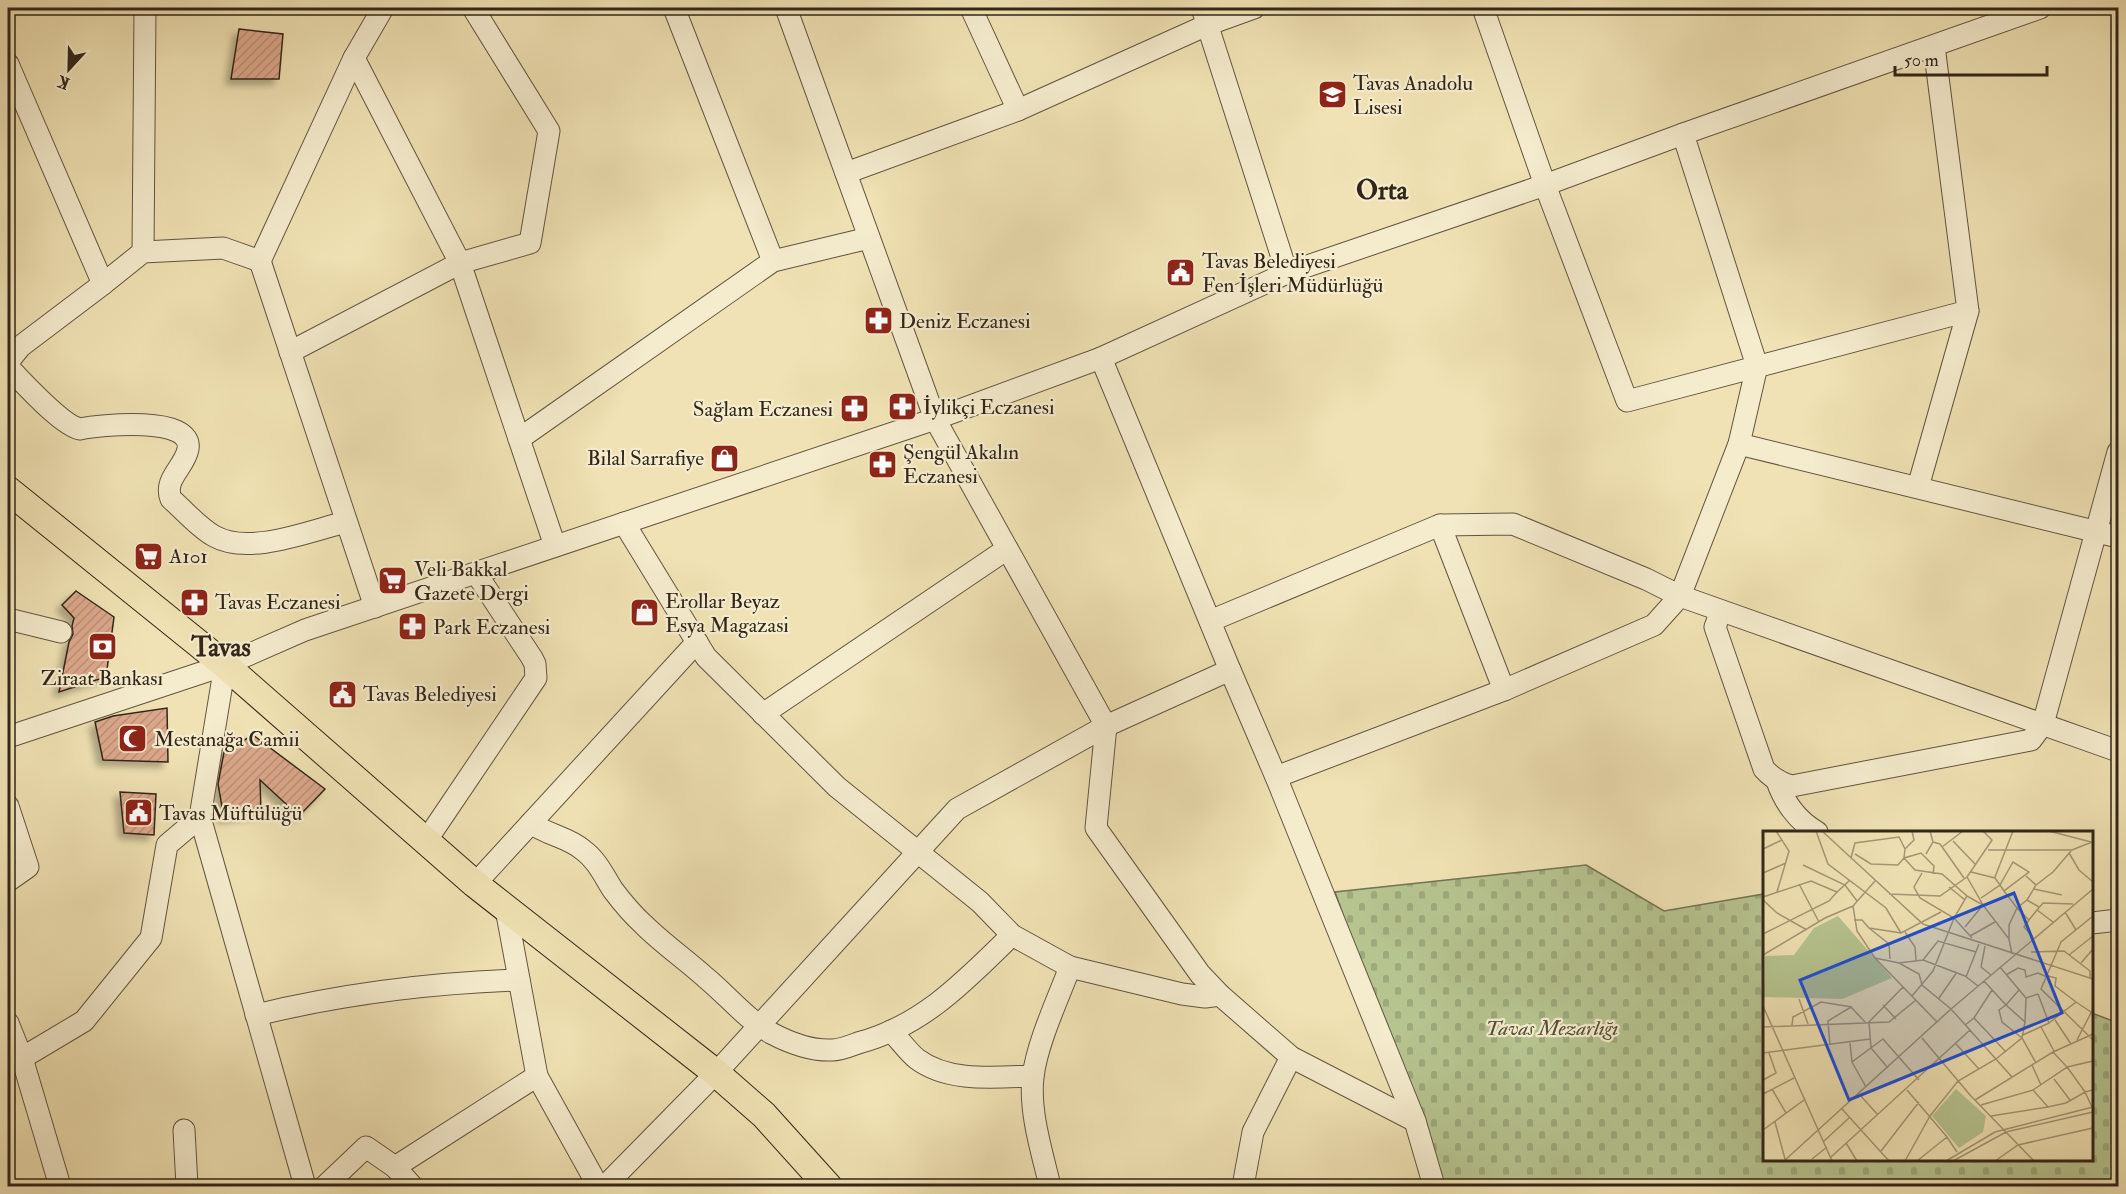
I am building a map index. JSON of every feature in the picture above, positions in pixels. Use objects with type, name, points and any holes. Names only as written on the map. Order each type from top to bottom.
[{"type":"main road","points":[[8,490],[225,665],[475,884],[716,1072],[764,1115],[828,1186]]},
{"type":"street","points":[[143,252],[145,8]]},
{"type":"street","points":[[375,607],[260,261],[354,58],[383,8]]},
{"type":"street","points":[[290,352],[460,263],[530,243],[549,131],[473,8]]},
{"type":"street","points":[[674,8],[773,261]]},
{"type":"street","points":[[786,8],[935,419],[1106,726],[1096,828],[1200,974],[1220,995],[1291,1058],[1415,1121]]},
{"type":"street","points":[[971,8],[1018,110]]},
{"type":"street","points":[[846,173],[1018,110],[1204,16],[1254,8]]},
{"type":"street","points":[[1483,8],[1545,185],[1627,401],[1968,311]]},
{"type":"street","points":[[8,737],[225,665],[305,630],[935,419],[1101,358],[1287,273],[1545,185],[1934,46],[2017,11],[2040,8]]},
{"type":"street","points":[[1204,16],[1287,273]]},
{"type":"street","points":[[1918,488],[1968,311],[1934,46]]},
{"type":"street","points":[[354,58],[460,263],[555,546]]},
{"type":"street","points":[[8,64],[103,284]]},
{"type":"street","points":[[1276,777],[1504,690],[1654,625],[1680,596],[1739,444],[1756,366],[1683,134]]},
{"type":"street","points":[[519,439],[773,261],[869,238]]},
{"type":"street","points":[[8,362],[21,346],[143,252],[223,248],[260,261]]},
{"type":"street","points":[[1101,358],[1276,777],[1415,1121],[1434,1186]]},
{"type":"street","points":[[8,367],[63,420],[75,428],[114,423],[146,424],[183,434],[188,451],[171,480],[171,499],[206,530],[223,540],[252,545],[346,522]]},
{"type":"street","points":[[1739,444],[2118,537]]},
{"type":"street","points":[[1777,781],[1792,786],[2031,740],[2043,724],[2118,452]]},
{"type":"street","points":[[624,523],[706,657],[837,787],[980,902],[1012,935],[1070,967],[1182,994],[1205,997],[1220,995]]},
{"type":"street","points":[[1210,621],[1440,525],[1513,524],[1646,579],[1680,596],[2118,751]]},
{"type":"street","points":[[1440,525],[1504,690]]},
{"type":"street","points":[[763,714],[1007,549]]},
{"type":"street","points":[[426,841],[536,678],[537,670],[532,658],[476,573]]},
{"type":"street","points":[[1721,611],[1715,627],[1764,769],[1777,781],[1792,810],[1816,831]]},
{"type":"street","points":[[8,619],[61,632]]},
{"type":"street","points":[[475,884],[697,642]]},
{"type":"street","points":[[225,665],[200,818],[305,1186]]},
{"type":"street","points":[[604,1186],[716,1072],[957,809],[1106,726],[1230,670]]},
{"type":"street","points":[[8,806],[28,867],[8,881]]},
{"type":"street","points":[[15,1060],[84,1021],[151,938],[167,845],[200,818]]},
{"type":"street","points":[[531,823],[542,831],[572,842],[593,858],[614,890],[643,925],[759,1025],[787,1040],[817,1049],[833,1050],[873,1040],[925,1012],[957,989],[1012,935]]},
{"type":"street","points":[[506,909],[537,1076],[598,1186]]},
{"type":"street","points":[[2093,923],[2118,920]]},
{"type":"street","points":[[1050,1186],[1034,1108],[1033,1077],[1041,1044],[1070,967]]},
{"type":"street","points":[[256,1015],[383,990],[519,980]]},
{"type":"street","points":[[8,1023],[15,1060],[60,1186]]},
{"type":"street","points":[[891,1031],[917,1059],[946,1072],[979,1077],[1033,1077]]},
{"type":"street","points":[[1243,1186],[1253,1132],[1291,1058]]},
{"type":"street","points":[[395,1167],[537,1076]]},
{"type":"street","points":[[184,1130],[187,1186]]},
{"type":"street","points":[[325,1186],[366,1147],[395,1167],[412,1186]]},
{"type":"green space","name":"Tavas Mezarlığı","points":[[1586,865],[1664,911],[1763,894],[1763,1161],[2093,1161],[2093,1013],[2118,1023],[2118,1186],[1438,1186],[1335,892]]},
{"type":"building","points":[[239,29],[283,34],[279,79],[231,79]]},
{"type":"building","points":[[76,591],[114,617],[106,677],[59,692],[69,642],[73,634],[74,618],[62,605]]},
{"type":"building","name":"Mestanağa Camii","points":[[167,708],[168,762],[103,760],[95,722],[113,716]]},
{"type":"building","points":[[253,735],[325,789],[299,816],[260,780],[261,812],[224,818],[218,784],[224,752]]},
{"type":"building","points":[[120,792],[156,794],[154,835],[124,833]]},
{"type":"place","name":"Tavas Anadolu Lisesi","points":[[1332,95]]},
{"type":"place","name":"Tavas Belediyesi Fen İşleri Müdürlüğü","points":[[1181,273]]},
{"type":"place","name":"Deniz Eczanesi","points":[[878,321]]},
{"type":"place","name":"İylikçi Eczanesi","points":[[902,407]]},
{"type":"place","name":"Sağlam Eczanesi","points":[[854,409]]},
{"type":"place","name":"Bilal Sarrafiye","points":[[725,458]]},
{"type":"place","name":"Şengül Akalın Eczanesi","points":[[882,464]]},
{"type":"place","name":"A101","points":[[148,556]]},
{"type":"place","name":"Veli Bakkal Gazete Dergi","points":[[393,581]]},
{"type":"place","name":"Tavas Eczanesi","points":[[194,602]]},
{"type":"place","name":"Erollar Beyaz Esya Magazasi","points":[[644,613]]},
{"type":"place","name":"Park Eczanesi","points":[[412,627]]},
{"type":"place","name":"Ziraat Bankası","points":[[102,647]]},
{"type":"place","name":"Tavas Belediyesi","points":[[342,694]]},
{"type":"place","name":"Mestanağa Camii","points":[[133,739]]},
{"type":"place","name":"Tavas Müftülüğü","points":[[138,813]]},
{"type":"district","name":"Orta","points":[[1382,190]]},
{"type":"district","name":"Tavas","points":[[221,647]]}]
